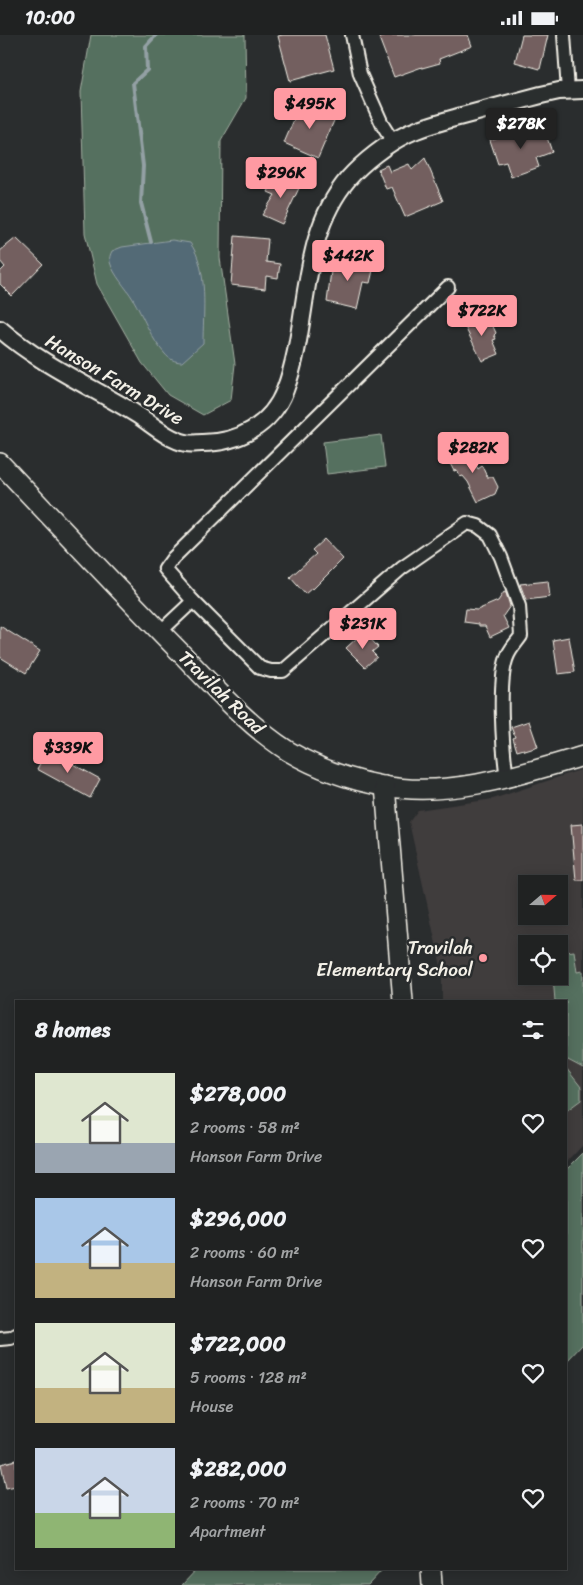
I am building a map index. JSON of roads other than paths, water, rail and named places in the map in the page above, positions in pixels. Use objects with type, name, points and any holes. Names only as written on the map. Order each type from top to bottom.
[{"type":"main road","name":"Travilah Road","points":[[2,470],[248,721],[288,751],[317,766],[342,775],[385,786],[423,789],[479,784],[583,756]]},
{"type":"main road","points":[[385,786],[403,1000]]},
{"type":"main road","points":[[431,1570],[432,1585]]},
{"type":"street","points":[[352,35],[360,74],[383,126],[393,141]]},
{"type":"street","points":[[564,35],[576,90]]},
{"type":"street","name":"Hanson Farm Drive","points":[[0,329],[51,365],[136,414],[166,435],[187,443],[229,441],[244,435],[256,428],[271,414],[285,391],[295,353],[315,245],[329,207],[349,178],[393,141],[429,125],[541,95],[576,90]]},
{"type":"street","points":[[448,287],[173,558],[165,569],[193,601],[260,668],[271,671],[283,671],[402,567],[467,523],[478,526],[490,535],[501,557],[519,606],[521,636],[508,654],[504,667],[502,711],[507,778]]},
{"type":"street","points":[[160,632],[193,601]]},
{"type":"street","points":[[0,1339],[15,1336]]},
{"type":"water","points":[[172,240],[190,243],[200,265],[204,291],[203,343],[182,362],[170,359],[160,348],[133,299],[114,272],[110,261],[112,251],[122,247]]},
{"type":"waterway","points":[[151,242],[141,203],[143,166],[133,83],[147,70],[146,46],[156,35]]},
{"type":"place","name":"Travilah Elementary School","points":[[483,958]]}]
